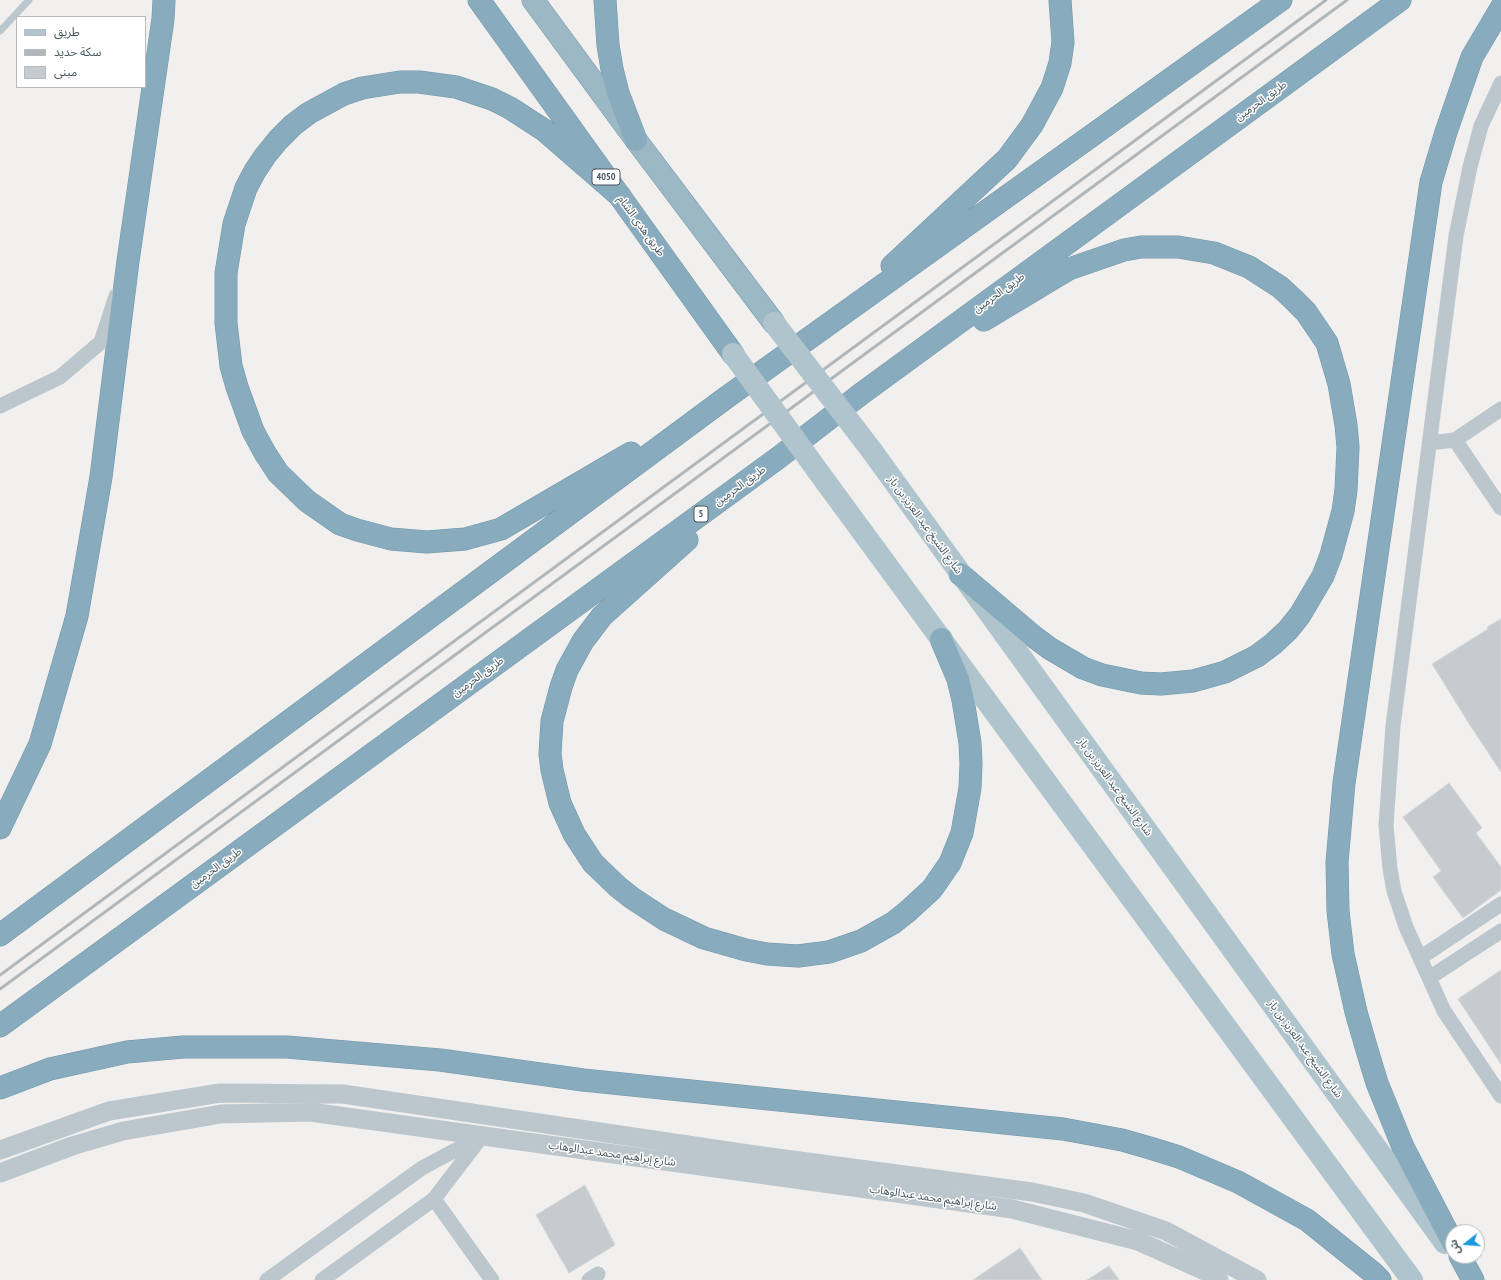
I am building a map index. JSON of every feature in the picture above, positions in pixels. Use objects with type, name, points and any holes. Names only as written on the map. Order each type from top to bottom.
[{"type":"highway","points":[[0,828],[40,744],[77,616],[101,477],[128,261],[163,19],[164,0]]},
{"type":"highway","name":"طريق هدى الشام","points":[[479,0],[733,354]]},
{"type":"highway","points":[[533,0],[774,323]]},
{"type":"highway","points":[[605,0],[608,45],[612,69],[620,99],[636,140]]},
{"type":"highway","points":[[824,329],[1007,159],[1020,142],[1043,107],[1052,88],[1060,63],[1063,42],[1060,0]]},
{"type":"highway","points":[[0,935],[727,397],[824,329],[1281,0]]},
{"type":"highway","name":"طريق الحرمين","points":[[0,1026],[778,458],[861,394],[1400,0]]},
{"type":"highway","points":[[1445,1227],[1403,1147],[1377,1083],[1367,1050],[1356,1012],[1343,954],[1338,910],[1337,862],[1344,783],[1431,182],[1446,132],[1472,57],[1501,8]]},
{"type":"highway","points":[[620,196],[544,130],[510,108],[474,92],[438,84],[400,82],[362,88],[344,94],[318,107],[293,125],[278,140],[255,172],[239,206],[229,248],[225,298],[228,344],[236,387],[243,408],[256,436],[278,473],[308,501],[340,524],[391,539],[446,541],[465,539],[501,529],[727,397]]},
{"type":"highway","points":[[861,394],[1069,269],[1124,250],[1141,247],[1178,247],[1196,249],[1214,253],[1248,267],[1274,283],[1293,299],[1317,327],[1326,343],[1339,384],[1346,425],[1348,469],[1340,526],[1323,576],[1300,615],[1288,630],[1257,656],[1225,672],[1204,679],[1177,683],[1141,683],[1102,675],[1083,668],[1049,648],[960,574]]},
{"type":"highway","points":[[778,458],[602,616],[583,641],[567,670],[559,692],[552,721],[550,754],[552,770],[560,803],[566,819],[583,849],[594,863],[618,887],[664,919],[704,938],[746,950],[783,955],[814,954],[844,947],[877,933],[893,923],[921,900],[941,876],[957,848],[967,811],[971,764],[968,721],[958,679],[941,639]]},
{"type":"highway","points":[[0,1088],[50,1069],[127,1052],[183,1047],[288,1048],[440,1060],[583,1080],[1063,1129],[1114,1138],[1150,1148],[1179,1157],[1238,1182],[1307,1220],[1380,1280]]},
{"type":"highway","points":[[1464,1264],[1472,1280]]},
{"type":"main road","name":"شارع الشيخ عبد العزيز بن باز","points":[[774,323],[872,451],[1445,1242]]},
{"type":"main road","points":[[733,354],[1412,1280]]},
{"type":"main road","points":[[1461,1264],[1472,1280]]},
{"type":"street","points":[[1501,83],[1481,126],[1470,166],[1456,236],[1393,726],[1386,825],[1390,869],[1394,891],[1406,927],[1444,1011],[1501,1096]]},
{"type":"street","points":[[0,406],[60,377],[101,342],[128,261]]},
{"type":"street","points":[[1429,443],[1455,440],[1501,409]]},
{"type":"street","points":[[1455,440],[1501,508]]},
{"type":"street","points":[[1420,958],[1501,904]]},
{"type":"street","points":[[1429,978],[1501,931]]},
{"type":"street","points":[[0,1150],[109,1111],[220,1093],[343,1094],[762,1156],[1032,1192],[1084,1203],[1166,1231],[1257,1280]]},
{"type":"street","name":"شارع إبراهيم محمد عبدالوهاب","points":[[0,1173],[72,1146],[123,1131],[221,1114],[310,1112],[1012,1209],[1138,1241],[1205,1271],[1219,1280]]},
{"type":"street","points":[[322,1280],[434,1199],[482,1136]]},
{"type":"street","points":[[268,1280],[422,1168],[482,1136]]},
{"type":"street","points":[[434,1199],[492,1280]]},
{"type":"lane","points":[[0,31],[28,0]]},
{"type":"building","points":[[1501,619],[1501,772],[1432,664],[1488,629],[1487,627]]},
{"type":"building","points":[[1449,783],[1482,828],[1476,833],[1501,867],[1501,890],[1463,918],[1433,877],[1441,871],[1403,817]]},
{"type":"building","points":[[1501,970],[1501,1064],[1458,999]]},
{"type":"building","points":[[585,1185],[615,1245],[569,1273],[536,1215]]},
{"type":"building","points":[[1020,1248],[1042,1280],[973,1280]]},
{"type":"building","points":[[1109,1266],[1119,1280],[1087,1280]]},
{"type":"railway","points":[[0,975],[1326,0]]},
{"type":"railway","points":[[0,989],[1347,0]]}]
